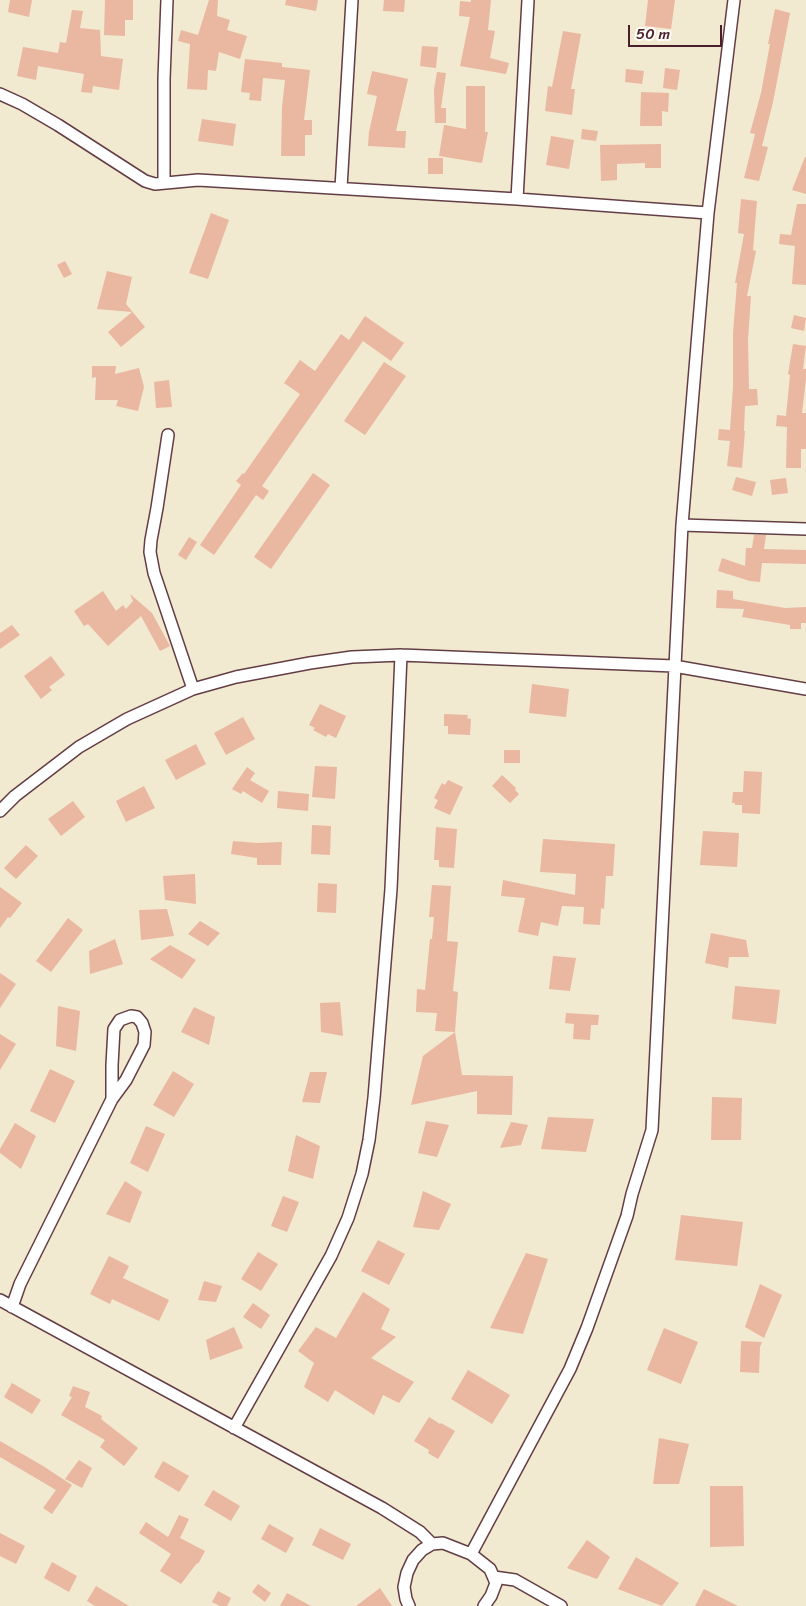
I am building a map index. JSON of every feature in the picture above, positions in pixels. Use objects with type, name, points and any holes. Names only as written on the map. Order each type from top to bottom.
[{"type":"street","points":[[164,183],[164,79],[167,0]]},
{"type":"street","points":[[341,188],[352,0]]},
{"type":"street","points":[[517,199],[528,0]]},
{"type":"street","points":[[471,1554],[570,1369],[587,1328],[627,1216],[652,1130],[682,525],[708,213],[734,0]]},
{"type":"street","points":[[0,94],[22,104],[58,125],[145,181],[155,184],[198,180],[517,199],[708,213]]},
{"type":"street","points":[[168,434],[150,552],[154,573],[193,690]]},
{"type":"street","points":[[682,525],[806,529]]},
{"type":"street","points":[[234,1428],[330,1256],[348,1218],[369,1140],[391,889],[401,655]]},
{"type":"street","points":[[0,810],[15,796],[79,747],[127,719],[193,690],[236,677],[310,663],[352,657],[401,655],[674,666],[806,689]]},
{"type":"street","points":[[12,1307],[20,1284],[112,1099],[126,1080],[144,1045],[145,1032],[142,1023],[137,1017],[130,1016],[120,1020],[114,1029],[112,1099]]},
{"type":"street","points":[[0,1300],[382,1508],[420,1532],[432,1544]]},
{"type":"street","points":[[409,1606],[404,1587],[407,1573],[413,1560],[422,1550],[432,1544],[443,1543],[471,1554],[490,1569],[496,1583],[491,1596],[484,1606]]},
{"type":"street","points":[[494,1577],[515,1580],[561,1606]]},
{"type":"building","points":[[10,0],[32,0],[29,17],[8,12]]},
{"type":"building","points":[[105,0],[133,0],[133,20],[125,20],[125,36],[104,35]]},
{"type":"building","points":[[209,0],[218,0],[217,16],[230,20],[227,30],[247,36],[240,59],[219,52],[216,71],[208,70],[207,90],[187,89],[190,44],[178,41],[181,30],[198,35]]},
{"type":"building","points":[[286,0],[318,0],[316,11],[285,5]]},
{"type":"building","points":[[384,0],[405,0],[404,12],[383,11]]},
{"type":"building","points":[[471,0],[491,0],[488,30],[495,31],[490,58],[509,63],[506,74],[460,66],[470,17],[459,16],[460,1],[471,2]]},
{"type":"building","points":[[648,0],[675,0],[671,29],[645,26]]},
{"type":"building","points":[[775,9],[790,13],[773,102],[762,146],[768,147],[759,181],[744,178],[755,134],[750,133],[761,93]]},
{"type":"building","points":[[72,10],[83,11],[80,28],[100,30],[101,56],[123,59],[119,90],[93,86],[92,93],[81,92],[84,74],[38,66],[36,80],[17,76],[23,47],[58,53],[60,42],[66,43]]},
{"type":"building","points":[[563,31],[581,34],[571,89],[575,89],[572,115],[545,111],[548,86],[552,87]]},
{"type":"building","points":[[422,46],[438,47],[436,68],[420,66]]},
{"type":"building","points":[[245,59],[282,63],[282,67],[310,70],[304,120],[312,120],[312,135],[305,135],[305,156],[281,156],[282,107],[285,80],[263,78],[261,101],[249,100],[250,93],[241,92]]},
{"type":"building","points":[[665,68],[680,70],[677,90],[663,88]]},
{"type":"building","points":[[626,69],[644,71],[642,84],[625,82]]},
{"type":"building","points":[[372,71],[408,79],[396,131],[406,131],[405,148],[368,146],[377,96],[367,94]]},
{"type":"building","points":[[437,72],[446,73],[441,108],[446,108],[446,123],[435,123],[434,90]]},
{"type":"building","points":[[466,86],[485,86],[485,132],[488,132],[482,163],[439,156],[444,125],[466,129]]},
{"type":"building","points":[[641,92],[669,93],[668,112],[662,111],[662,126],[640,126]]},
{"type":"building","points":[[202,119],[236,124],[233,146],[198,141]]},
{"type":"building","points":[[582,129],[598,131],[596,141],[581,139]]},
{"type":"building","points":[[551,136],[574,140],[569,169],[546,165]]},
{"type":"building","points":[[661,144],[661,168],[645,168],[645,163],[617,164],[617,180],[601,181],[600,145]]},
{"type":"building","points":[[806,157],[806,194],[792,190]]},
{"type":"building","points":[[428,158],[443,158],[443,174],[428,174]]},
{"type":"building","points":[[741,199],[757,201],[753,250],[756,251],[747,296],[751,296],[748,340],[749,389],[757,389],[758,405],[745,406],[742,468],[727,466],[730,441],[718,440],[719,429],[730,430],[733,387],[733,333],[737,283],[735,283],[744,234],[738,233]]},
{"type":"building","points":[[797,204],[806,204],[806,285],[792,284],[795,246],[779,244],[780,234],[791,235]]},
{"type":"building","points":[[211,213],[229,220],[208,279],[189,273]]},
{"type":"building","points":[[65,261],[72,274],[64,278],[57,265]]},
{"type":"building","points":[[107,271],[132,277],[126,304],[145,327],[121,347],[108,332],[132,312],[97,309]]},
{"type":"building","points":[[794,315],[806,318],[804,331],[791,328]]},
{"type":"building","points":[[365,316],[404,343],[391,361],[363,341],[262,486],[269,491],[263,500],[256,495],[214,555],[200,545],[241,485],[236,481],[244,474],[300,394],[284,383],[300,360],[315,371],[341,334],[349,340]]},
{"type":"building","points":[[793,344],[806,346],[803,369],[806,369],[806,379],[802,413],[806,413],[806,449],[801,449],[801,468],[786,468],[787,427],[776,426],[777,415],[786,416],[790,375],[788,374]]},
{"type":"building","points":[[384,362],[406,376],[365,435],[344,421]]},
{"type":"building","points":[[92,366],[116,366],[115,374],[139,368],[144,387],[138,411],[116,406],[118,400],[95,400],[96,377],[92,378]]},
{"type":"building","points":[[169,380],[172,407],[156,408],[154,382]]},
{"type":"building","points":[[313,473],[330,485],[271,569],[254,557]]},
{"type":"building","points":[[736,477],[756,482],[752,496],[732,490]]},
{"type":"building","points":[[786,478],[788,493],[772,495],[770,480]]},
{"type":"building","points":[[754,535],[766,535],[764,549],[806,550],[806,564],[762,563],[760,582],[750,581],[718,571],[722,558],[745,566],[746,548],[752,548]]},
{"type":"building","points":[[189,537],[197,542],[186,560],[178,555]]},
{"type":"building","points":[[717,590],[733,591],[733,599],[785,608],[806,607],[806,623],[801,623],[801,629],[790,629],[790,625],[742,617],[744,609],[716,608]]},
{"type":"building","points":[[103,591],[116,611],[123,605],[126,609],[133,601],[130,594],[152,613],[170,646],[160,651],[141,616],[108,646],[88,624],[84,626],[74,611]]},
{"type":"building","points":[[12,625],[20,635],[0,649],[0,633]]},
{"type":"building","points":[[51,656],[65,675],[49,687],[52,690],[41,699],[24,676]]},
{"type":"building","points":[[532,684],[569,689],[566,717],[529,713]]},
{"type":"building","points":[[320,704],[346,716],[336,738],[328,734],[326,737],[313,730],[315,728],[309,725]]},
{"type":"building","points":[[444,714],[468,715],[467,718],[471,719],[470,735],[448,734],[448,726],[444,726]]},
{"type":"building","points":[[243,717],[255,739],[226,755],[214,733]]},
{"type":"building","points":[[196,744],[206,764],[176,780],[165,760]]},
{"type":"building","points":[[504,750],[520,750],[520,763],[504,763]]},
{"type":"building","points":[[315,766],[337,767],[335,799],[312,797]]},
{"type":"building","points":[[247,767],[255,773],[250,780],[269,791],[262,803],[243,791],[241,794],[232,789]]},
{"type":"building","points":[[744,771],[762,772],[760,814],[742,813],[742,805],[732,803],[733,792],[743,792]]},
{"type":"building","points":[[502,775],[516,788],[515,790],[519,794],[510,803],[492,786]]},
{"type":"building","points":[[448,780],[463,787],[450,815],[434,808],[438,800],[434,798],[442,783],[445,785]]},
{"type":"building","points":[[144,786],[155,808],[126,822],[116,801]]},
{"type":"building","points":[[278,791],[309,794],[308,811],[277,808]]},
{"type":"building","points":[[73,801],[85,817],[61,836],[48,819]]},
{"type":"building","points":[[312,825],[331,826],[330,855],[311,854]]},
{"type":"building","points":[[436,827],[457,829],[454,868],[439,867],[439,860],[434,860]]},
{"type":"building","points":[[703,831],[739,833],[737,867],[700,865]]},
{"type":"building","points":[[543,839],[615,844],[613,876],[606,876],[604,909],[601,908],[600,925],[583,924],[584,907],[562,906],[558,926],[541,922],[538,936],[518,932],[525,898],[501,896],[503,880],[575,895],[576,874],[540,872]]},
{"type":"building","points":[[233,841],[257,843],[282,842],[281,865],[257,865],[257,858],[231,854]]},
{"type":"building","points":[[26,845],[38,856],[16,879],[4,868]]},
{"type":"building","points":[[195,874],[196,904],[165,900],[163,876]]},
{"type":"building","points":[[318,883],[337,884],[336,913],[317,912]]},
{"type":"building","points":[[432,885],[451,886],[447,941],[458,942],[453,991],[458,992],[455,1032],[435,1031],[437,1013],[416,1012],[417,989],[425,990],[430,939],[432,939],[434,917],[429,917]]},
{"type":"building","points":[[0,887],[22,903],[0,928]]},
{"type":"building","points":[[167,909],[174,936],[141,940],[139,910]]},
{"type":"building","points":[[68,918],[83,930],[51,972],[36,961]]},
{"type":"building","points":[[200,921],[220,933],[208,946],[188,934]]},
{"type":"building","points":[[711,933],[746,940],[749,957],[729,957],[728,968],[705,963]]},
{"type":"building","points":[[115,939],[123,964],[90,974],[89,951]]},
{"type":"building","points":[[170,945],[196,960],[182,979],[150,959]]},
{"type":"building","points":[[553,956],[576,958],[570,991],[549,989]]},
{"type":"building","points":[[0,973],[16,984],[0,1008]]},
{"type":"building","points":[[735,986],[780,990],[776,1024],[732,1019]]},
{"type":"building","points":[[340,1002],[343,1036],[321,1032],[320,1003]]},
{"type":"building","points":[[58,1006],[80,1011],[76,1051],[56,1046]]},
{"type":"building","points":[[194,1007],[215,1017],[209,1045],[181,1032]]},
{"type":"building","points":[[566,1013],[599,1015],[598,1025],[591,1025],[590,1040],[573,1039],[574,1024],[565,1023]]},
{"type":"building","points":[[455,1032],[462,1075],[513,1076],[512,1115],[477,1114],[477,1091],[411,1105],[423,1056]]},
{"type":"building","points":[[0,1034],[16,1044],[0,1070]]},
{"type":"building","points":[[50,1069],[75,1081],[55,1123],[30,1111]]},
{"type":"building","points":[[173,1071],[194,1084],[174,1117],[153,1105]]},
{"type":"building","points":[[310,1072],[327,1072],[320,1103],[302,1102]]},
{"type":"building","points":[[712,1097],[742,1098],[741,1140],[711,1140]]},
{"type":"building","points":[[548,1117],[594,1119],[586,1152],[541,1149]]},
{"type":"building","points":[[426,1121],[449,1125],[437,1157],[418,1153]]},
{"type":"building","points":[[511,1122],[528,1125],[521,1145],[500,1148]]},
{"type":"building","points":[[15,1123],[36,1136],[21,1169],[0,1153],[0,1149]]},
{"type":"building","points":[[146,1126],[165,1134],[148,1172],[130,1163]]},
{"type":"building","points":[[296,1135],[320,1146],[313,1179],[288,1171]]},
{"type":"building","points":[[125,1181],[142,1192],[130,1223],[106,1214]]},
{"type":"building","points":[[423,1191],[451,1204],[439,1230],[413,1227]]},
{"type":"building","points":[[283,1196],[299,1202],[287,1232],[271,1226]]},
{"type":"building","points":[[681,1215],[743,1222],[737,1266],[675,1260]]},
{"type":"building","points":[[378,1240],[405,1254],[389,1285],[361,1271]]},
{"type":"building","points":[[258,1252],[278,1264],[261,1291],[241,1279]]},
{"type":"building","points":[[526,1253],[548,1259],[523,1334],[490,1328]]},
{"type":"building","points":[[109,1256],[129,1266],[123,1278],[169,1300],[159,1321],[112,1299],[110,1304],[90,1294]]},
{"type":"building","points":[[204,1281],[222,1286],[216,1302],[198,1300]]},
{"type":"building","points":[[760,1284],[782,1295],[764,1338],[745,1327]]},
{"type":"building","points":[[363,1292],[390,1309],[381,1329],[396,1337],[371,1358],[414,1382],[399,1403],[383,1395],[374,1415],[335,1390],[328,1402],[304,1387],[314,1363],[298,1351],[316,1327],[336,1338]]},
{"type":"building","points":[[253,1303],[270,1315],[261,1329],[243,1317]]},
{"type":"building","points":[[234,1327],[243,1348],[210,1360],[206,1340]]},
{"type":"building","points":[[664,1328],[698,1342],[681,1384],[647,1370]]},
{"type":"building","points":[[741,1341],[762,1342],[760,1347],[759,1373],[740,1372]]},
{"type":"building","points":[[468,1370],[510,1395],[492,1424],[451,1399]]},
{"type":"building","points":[[12,1383],[41,1400],[32,1414],[4,1397]]},
{"type":"building","points":[[73,1386],[90,1392],[85,1407],[102,1416],[101,1419],[138,1448],[124,1466],[100,1447],[105,1440],[61,1415],[72,1397],[69,1396]]},
{"type":"building","points":[[429,1417],[455,1431],[438,1459],[428,1453],[429,1450],[414,1441]]},
{"type":"building","points":[[659,1438],[689,1444],[679,1484],[653,1484]]},
{"type":"building","points":[[0,1441],[72,1485],[52,1514],[43,1508],[56,1490],[0,1457]]},
{"type":"building","points":[[79,1460],[92,1468],[82,1488],[65,1479]]},
{"type":"building","points":[[163,1461],[189,1476],[179,1492],[154,1477]]},
{"type":"building","points":[[710,1486],[743,1486],[744,1546],[710,1547]]},
{"type":"building","points":[[213,1490],[240,1506],[231,1521],[204,1505]]},
{"type":"building","points":[[179,1515],[189,1519],[180,1538],[205,1551],[198,1564],[181,1584],[160,1571],[171,1554],[139,1533],[146,1522],[168,1537]]},
{"type":"building","points":[[269,1524],[294,1538],[286,1553],[261,1539]]},
{"type":"building","points":[[320,1528],[351,1544],[343,1560],[312,1545]]},
{"type":"building","points":[[0,1533],[25,1546],[16,1564],[0,1556]]},
{"type":"building","points":[[587,1540],[610,1557],[597,1579],[567,1568]]},
{"type":"building","points":[[636,1557],[679,1583],[662,1606],[618,1589]]},
{"type":"building","points":[[52,1562],[77,1576],[69,1592],[44,1578]]},
{"type":"building","points":[[258,1584],[271,1593],[265,1602],[252,1592]]},
{"type":"building","points":[[96,1586],[129,1606],[95,1606],[87,1601]]},
{"type":"building","points":[[380,1588],[392,1606],[356,1606]]},
{"type":"building","points":[[704,1589],[738,1606],[695,1606]]},
{"type":"building","points":[[218,1591],[231,1598],[227,1606],[220,1606],[212,1602]]},
{"type":"building","points":[[287,1593],[311,1606],[280,1606]]}]
